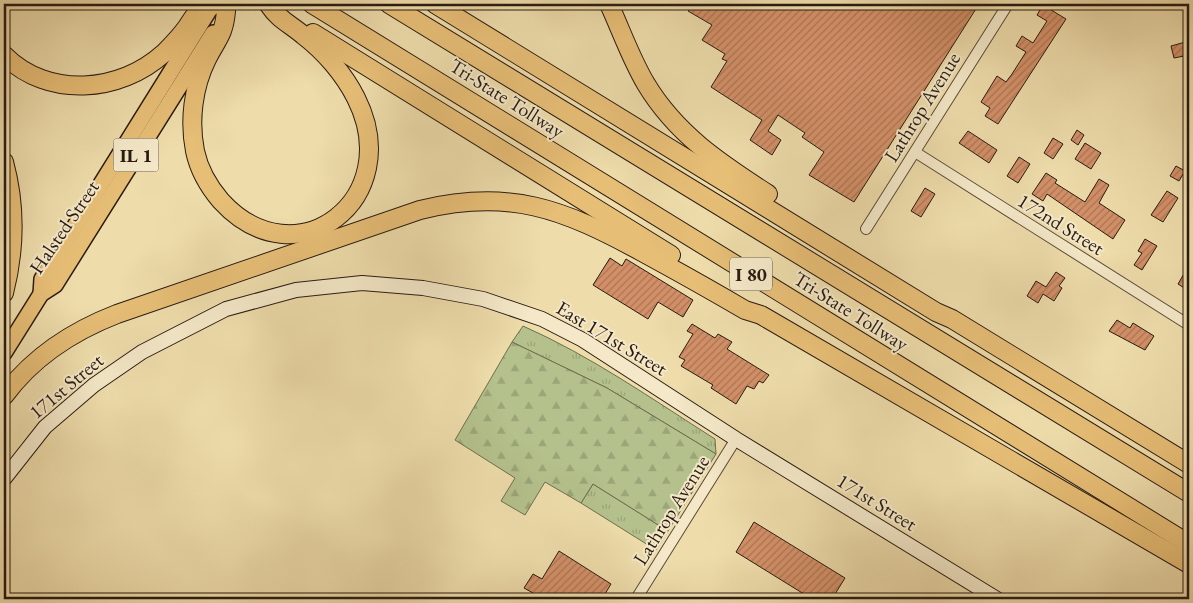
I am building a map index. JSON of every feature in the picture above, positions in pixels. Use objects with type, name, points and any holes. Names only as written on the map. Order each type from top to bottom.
[{"type":"highway","name":"Tri-State Tollway","points":[[312,4],[1189,544]]},
{"type":"highway","name":"Tri-State Tollway","points":[[389,4],[1189,494]]},
{"type":"highway","points":[[435,4],[928,307],[952,319],[1189,464]]},
{"type":"highway","points":[[609,4],[646,84],[665,111],[689,138],[719,162],[939,307],[952,319]]},
{"type":"highway","points":[[4,56],[28,73],[50,82],[82,86],[110,83],[150,65],[179,37],[197,12],[220,6],[224,30],[201,71],[195,94],[192,131],[198,164],[217,196],[235,214],[267,230],[298,233],[326,224],[342,214],[355,201],[363,185],[368,168],[368,134],[359,105],[341,75],[315,45],[278,18],[268,5]]},
{"type":"highway","points":[[268,5],[420,102],[749,302],[762,315]]},
{"type":"highway","points":[[4,162],[11,198],[13,226],[10,269],[4,294]]},
{"type":"highway","points":[[4,396],[45,354],[96,322],[420,210],[463,202],[512,202],[541,207],[567,215],[603,231],[746,310],[762,315],[1189,564]]},
{"type":"main road","name":"Halsted Street","points":[[4,354],[41,294],[42,279],[220,6]]},
{"type":"street","name":"Lathrop Avenue","points":[[866,229],[1008,4]]},
{"type":"street","name":"172nd Street","points":[[915,152],[1189,325]]},
{"type":"street","name":"East 171st Street","points":[[167,338],[226,309],[296,290],[362,283],[423,288],[483,299],[542,319],[583,340],[736,439]]},
{"type":"street","name":"171st Street","points":[[4,479],[37,437],[67,407],[128,361],[167,338]]},
{"type":"street","name":"Lathrop Avenue","points":[[636,599],[736,439]]},
{"type":"street","name":"171st Street","points":[[736,439],[997,599]]},
{"type":"green space","points":[[523,326],[597,364],[715,439],[716,454],[607,388],[512,342]]},
{"type":"green space","points":[[512,342],[607,388],[716,454],[668,531],[593,484],[581,503],[545,482],[525,515],[501,501],[515,478],[455,440]]},
{"type":"green space","points":[[593,484],[668,531],[656,550],[581,503]]},
{"type":"building","points":[[693,4],[979,4],[854,202],[809,175],[824,152],[802,137],[805,133],[778,115],[768,131],[781,140],[772,155],[750,140],[762,120],[711,87],[727,61],[722,59],[725,54],[702,40],[712,25],[688,11]]},
{"type":"building","points":[[1043,5],[1066,19],[998,124],[985,116],[990,108],[981,102],[997,76],[1006,82],[1026,52],[1016,46],[1022,36],[1033,43],[1047,21],[1037,15]]},
{"type":"building","points":[[1189,41],[1189,55],[1174,58],[1171,46]]},
{"type":"building","points":[[1077,130],[1084,135],[1078,145],[1071,140]]},
{"type":"building","points":[[968,131],[997,150],[989,163],[959,143]]},
{"type":"building","points":[[1053,138],[1063,144],[1053,159],[1044,153]]},
{"type":"building","points":[[1085,143],[1101,153],[1091,169],[1075,159]]},
{"type":"building","points":[[1019,157],[1030,164],[1018,183],[1007,176]]},
{"type":"building","points":[[1176,166],[1185,171],[1179,181],[1170,176]]},
{"type":"building","points":[[1046,173],[1057,180],[1055,183],[1085,202],[1099,179],[1109,185],[1099,203],[1125,220],[1113,239],[1047,194],[1043,201],[1032,194]]},
{"type":"building","points":[[925,188],[935,194],[921,217],[911,211]]},
{"type":"building","points":[[1167,191],[1178,198],[1163,222],[1151,215]]},
{"type":"building","points":[[1145,239],[1157,246],[1142,270],[1134,265],[1142,253],[1138,251]]},
{"type":"building","points":[[610,258],[622,266],[626,259],[693,300],[683,317],[658,302],[648,319],[593,285]]},
{"type":"building","points":[[1189,265],[1189,291],[1178,284]]},
{"type":"building","points":[[1056,272],[1065,278],[1059,286],[1062,288],[1054,301],[1043,294],[1038,303],[1027,296],[1036,281],[1046,287]]},
{"type":"building","points":[[1117,320],[1130,328],[1133,323],[1154,336],[1145,350],[1109,331]]},
{"type":"building","points":[[692,324],[715,338],[718,334],[732,342],[727,349],[769,375],[763,383],[759,381],[754,389],[747,386],[736,404],[711,388],[713,385],[681,366],[685,360],[679,357],[693,334],[687,331]]},
{"type":"building","points":[[754,522],[845,578],[832,599],[812,599],[736,552]]},
{"type":"building","points":[[559,551],[611,584],[602,599],[529,599],[533,593],[524,588],[533,574],[542,579]]}]
